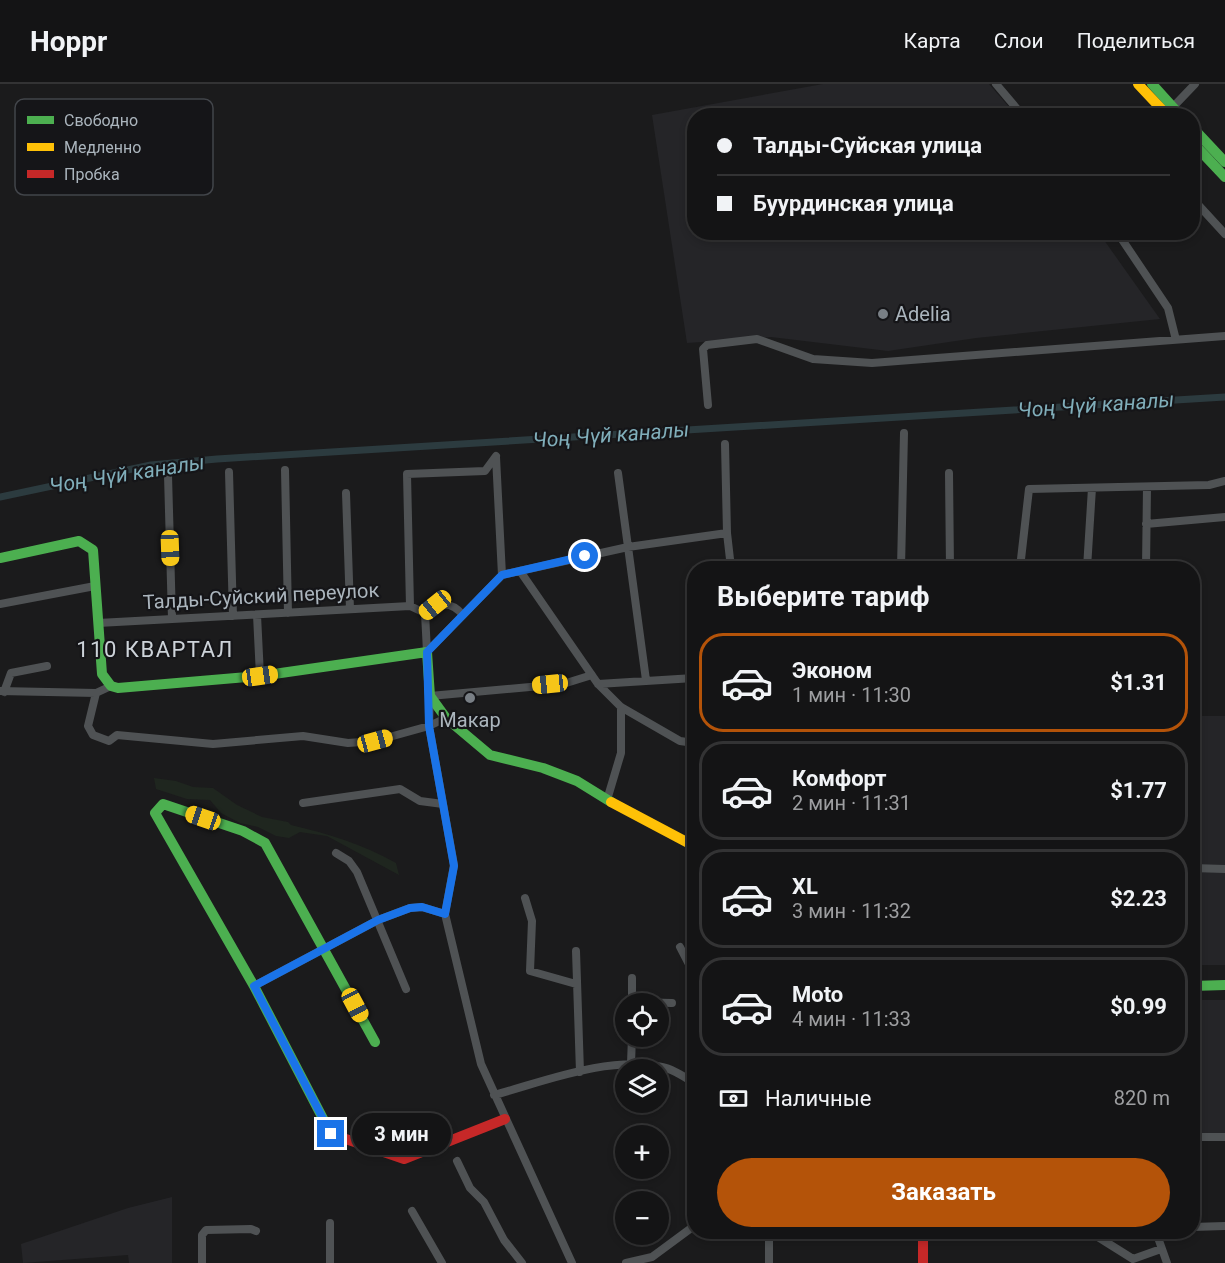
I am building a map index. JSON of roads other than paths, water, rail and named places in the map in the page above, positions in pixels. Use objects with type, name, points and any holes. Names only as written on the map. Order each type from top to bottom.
[{"type":"street","points":[[996,84],[1016,108]]},
{"type":"street","points":[[1138,84],[1166,108]]},
{"type":"street","points":[[1152,84],[1168,108]]},
{"type":"street","points":[[1173,108],[1195,84]]},
{"type":"street","points":[[1200,136],[1225,162]]},
{"type":"street","points":[[1200,150],[1225,177]]},
{"type":"street","points":[[1200,207],[1225,234]]},
{"type":"street","points":[[1122,240],[1168,308],[1176,340]]},
{"type":"street","points":[[708,405],[703,349],[707,345],[757,339],[813,359],[862,363],[1225,336]]},
{"type":"street","points":[[900,561],[904,433]]},
{"type":"street","points":[[725,444],[727,533],[730,561]]},
{"type":"street","points":[[410,606],[407,474],[485,471],[496,456],[495,481],[502,575]]},
{"type":"street","points":[[285,470],[288,613]]},
{"type":"street","points":[[229,472],[233,616]]},
{"type":"street","points":[[618,472],[646,680]]},
{"type":"street","points":[[948,472],[950,561]]},
{"type":"street","points":[[168,475],[172,619]]},
{"type":"street","points":[[1021,561],[1029,489],[1209,485],[1225,481]]},
{"type":"street","points":[[1146,561],[1147,487]]},
{"type":"street","points":[[1088,561],[1092,488]]},
{"type":"street","points":[[346,493],[350,609]]},
{"type":"street","points":[[1146,524],[1225,517]]},
{"type":"street","points":[[0,558],[79,541],[93,550],[102,674],[111,686],[118,688],[260,676],[427,652],[502,575],[628,547],[727,533]]},
{"type":"street","points":[[520,571],[598,684],[621,707],[680,741],[687,742]]},
{"type":"street","points":[[0,604],[95,586]]},
{"type":"street","points":[[463,615],[456,607],[445,603],[435,605],[425,613],[430,696],[429,726],[454,866],[445,914],[481,1064],[572,1263]]},
{"type":"street","name":"Талды-Суйский переулок","points":[[98,623],[410,606],[425,613]]},
{"type":"street","points":[[257,615],[260,676]]},
{"type":"street","points":[[47,666],[11,673],[2,691],[96,693],[111,686]]},
{"type":"street","points":[[430,696],[563,684],[592,675]]},
{"type":"street","points":[[598,684],[687,678]]},
{"type":"street","points":[[96,693],[88,726],[93,735],[109,741],[117,735],[213,744],[303,736],[348,743],[375,741],[429,726],[446,718]]},
{"type":"street","points":[[430,696],[446,718],[490,755],[543,768],[568,778],[687,842]]},
{"type":"street","points":[[607,800],[621,753],[621,707]]},
{"type":"street","points":[[303,802],[400,789],[420,801],[443,804]]},
{"type":"street","points":[[375,1042],[265,843],[243,831],[163,804],[155,813],[254,986],[331,1134],[404,1159],[505,1119]]},
{"type":"street","points":[[336,853],[349,861],[357,872],[406,989]]},
{"type":"street","points":[[1200,868],[1225,869]]},
{"type":"street","points":[[525,898],[532,921],[530,971],[576,984]]},
{"type":"street","points":[[254,986],[326,950],[378,920],[410,908],[422,907],[445,914]]},
{"type":"street","points":[[680,947],[687,960]]},
{"type":"street","points":[[576,951],[580,1072]]},
{"type":"street","points":[[632,978],[632,993]]},
{"type":"street","points":[[1200,986],[1225,984]]},
{"type":"street","points":[[494,1095],[580,1072],[615,1067]]},
{"type":"street","points":[[669,1070],[687,1079]]},
{"type":"street","points":[[1200,1137],[1225,1137]]},
{"type":"street","points":[[457,1161],[470,1188],[484,1202],[504,1240],[522,1263]]},
{"type":"street","points":[[412,1211],[442,1263]]},
{"type":"street","points":[[330,1223],[330,1263]]},
{"type":"street","points":[[1200,1227],[1225,1226]]},
{"type":"street","points":[[202,1263],[201,1235],[206,1230],[251,1229],[256,1231]]},
{"type":"street","points":[[626,1263],[652,1257],[687,1231]]},
{"type":"street","points":[[769,1239],[769,1263]]},
{"type":"street","points":[[923,1239],[923,1263]]},
{"type":"street","points":[[1101,1239],[1133,1259],[1161,1249]]},
{"type":"street","points":[[1158,1239],[1167,1263]]},
{"type":"waterway","name":"Чоң Чүй каналы","points":[[0,497],[151,465],[217,459],[1225,397]]},
{"type":"place","name":"Adelia","points":[[883,314]]},
{"type":"place","name":"Макар","points":[[470,698]]},
{"type":"district","name":"110 КВАРТАЛ","points":[[155,649]]}]
